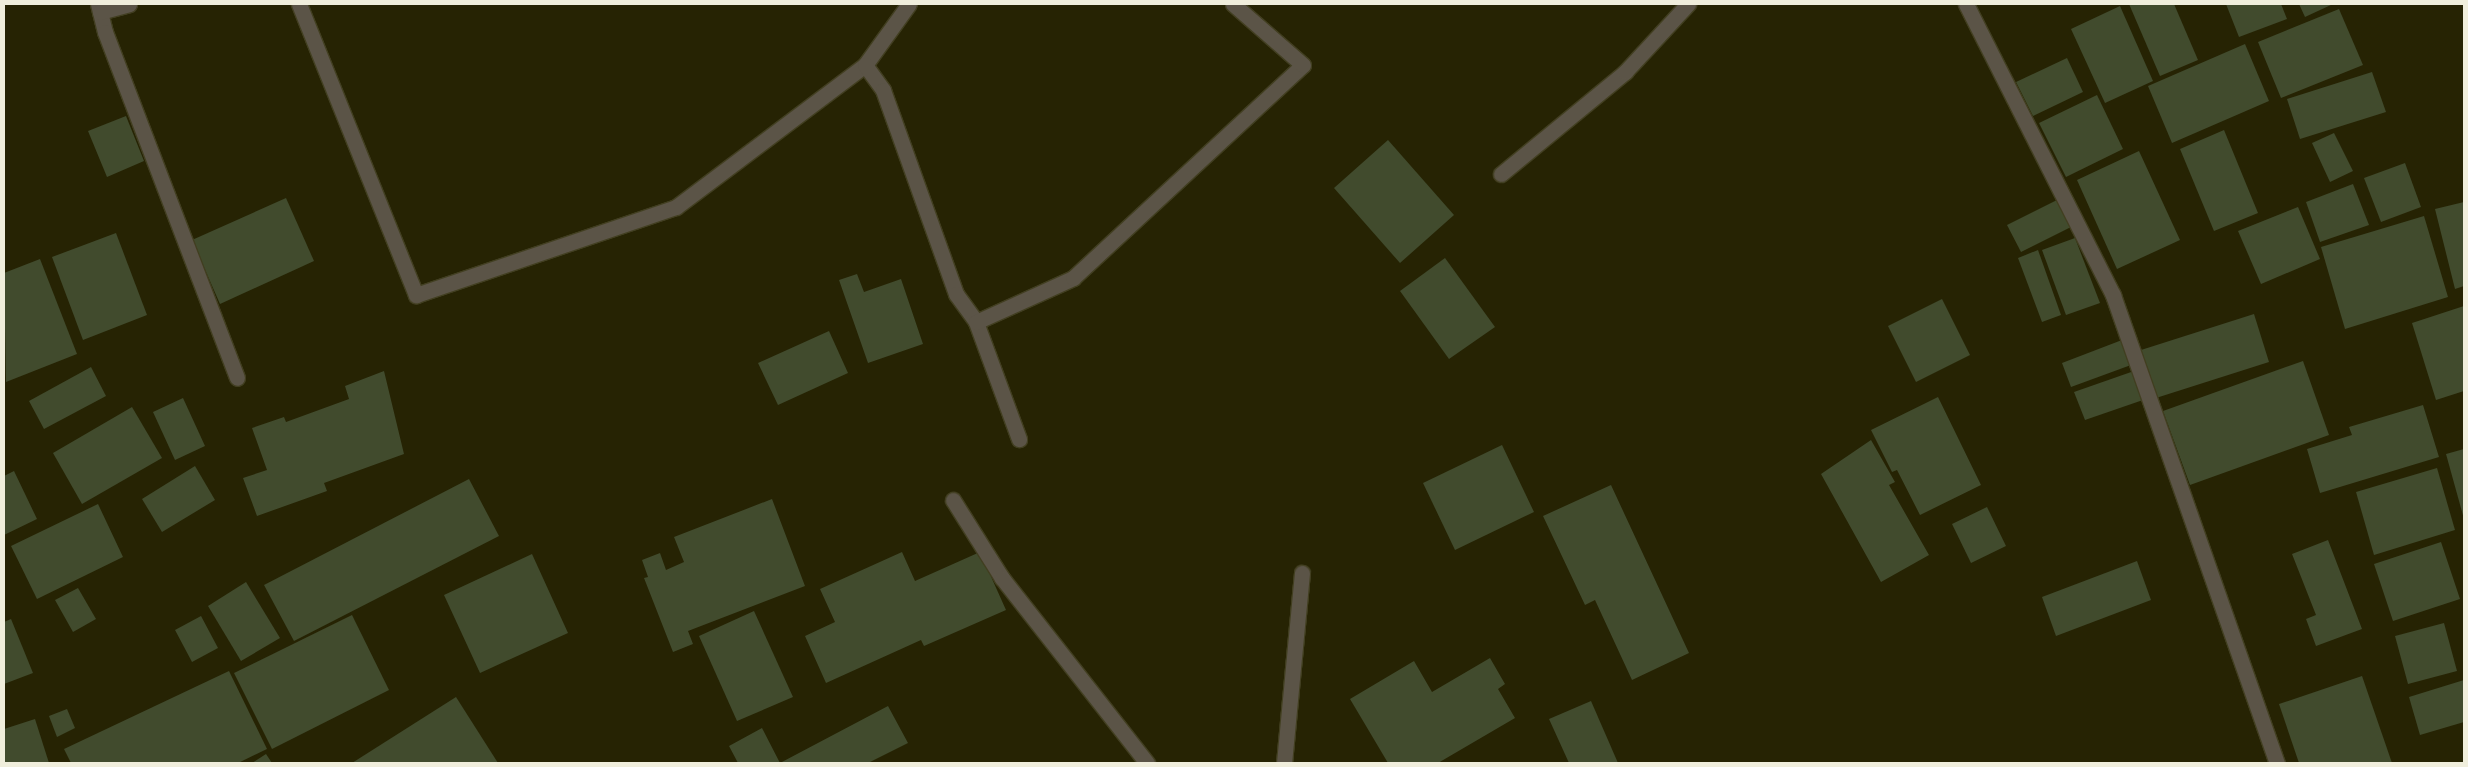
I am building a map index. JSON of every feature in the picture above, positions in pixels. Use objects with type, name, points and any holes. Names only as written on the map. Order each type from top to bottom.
[{"type":"street","points":[[129,4],[99,8],[106,32],[237,378]]},
{"type":"street","points":[[299,4],[416,295],[676,207],[865,65],[909,4]]},
{"type":"street","points":[[976,322],[1073,278],[1303,65],[1233,4]]},
{"type":"street","points":[[1501,174],[1625,72],[1688,4]]},
{"type":"street","points":[[1966,4],[2113,295],[2277,763]]},
{"type":"street","points":[[865,65],[883,90],[956,294],[976,322],[1019,440]]},
{"type":"street","points":[[953,500],[1002,578],[1147,763]]},
{"type":"street","points":[[1284,763],[1302,573]]},
{"type":"building","points":[[2129,4],[2174,4],[2198,60],[2160,76]]},
{"type":"building","points":[[2226,4],[2281,4],[2287,19],[2239,37]]},
{"type":"building","points":[[2299,4],[2333,4],[2305,17]]},
{"type":"building","points":[[2120,6],[2153,81],[2105,103],[2071,29]]},
{"type":"building","points":[[2339,9],[2363,65],[2281,98],[2258,42]]},
{"type":"building","points":[[2245,44],[2269,101],[2172,143],[2148,86]]},
{"type":"building","points":[[2067,58],[2083,92],[2033,116],[2016,82]]},
{"type":"building","points":[[2372,72],[2386,112],[2300,139],[2287,99]]},
{"type":"building","points":[[2097,95],[2123,149],[2066,177],[2039,123]]},
{"type":"building","points":[[126,116],[144,161],[107,177],[88,131]]},
{"type":"building","points":[[2224,130],[2258,213],[2214,231],[2180,149]]},
{"type":"building","points":[[2334,133],[2353,171],[2330,182],[2312,143]]},
{"type":"building","points":[[1388,140],[1454,215],[1400,263],[1334,188]]},
{"type":"building","points":[[2139,151],[2180,240],[2117,269],[2077,180]]},
{"type":"building","points":[[2405,163],[2421,207],[2381,222],[2364,178]]},
{"type":"building","points":[[2353,184],[2369,225],[2320,242],[2306,202]]},
{"type":"building","points":[[286,198],[314,261],[220,304],[192,240]]},
{"type":"building","points":[[2059,199],[2073,226],[2021,252],[2007,225]]},
{"type":"building","points":[[2464,202],[2464,286],[2455,289],[2435,209]]},
{"type":"building","points":[[2298,207],[2320,259],[2261,284],[2238,231]]},
{"type":"building","points":[[2424,216],[2448,297],[2345,329],[2321,247]]},
{"type":"building","points":[[116,233],[147,315],[83,340],[52,257]]},
{"type":"building","points":[[2075,238],[2100,303],[2066,315],[2042,250]]},
{"type":"building","points":[[2038,250],[2061,315],[2042,322],[2018,258]]},
{"type":"building","points":[[1445,258],[1495,327],[1449,359],[1400,291]]},
{"type":"building","points":[[40,259],[77,354],[6,382],[4,273]]},
{"type":"building","points":[[857,274],[864,292],[901,279],[923,344],[868,363],[839,280]]},
{"type":"building","points":[[1942,299],[1970,355],[1916,382],[1888,326]]},
{"type":"building","points":[[2464,306],[2464,391],[2436,400],[2412,323]]},
{"type":"building","points":[[2254,314],[2269,362],[2156,398],[2141,350]]},
{"type":"building","points":[[829,331],[848,373],[778,405],[758,363]]},
{"type":"building","points":[[2122,340],[2131,365],[2071,387],[2062,363]]},
{"type":"building","points":[[2303,361],[2329,435],[2190,485],[2163,411]]},
{"type":"building","points":[[91,367],[106,396],[44,429],[29,401]]},
{"type":"building","points":[[384,371],[404,454],[324,483],[327,491],[257,516],[243,478],[267,470],[252,428],[284,417],[286,422],[349,399],[345,386]]},
{"type":"building","points":[[2134,371],[2143,400],[2085,420],[2074,392]]},
{"type":"building","points":[[1938,397],[1981,485],[1920,515],[1897,470],[1892,472],[1871,430]]},
{"type":"building","points":[[183,398],[205,446],[175,460],[153,412]]},
{"type":"building","points":[[2423,405],[2439,457],[2320,493],[2307,449],[2352,435],[2349,427]]},
{"type":"building","points":[[132,407],[162,458],[82,504],[53,453]]},
{"type":"building","points":[[1871,440],[1895,482],[1889,485],[1929,555],[1881,582],[1821,474]]},
{"type":"building","points":[[1502,445],[1534,512],[1455,550],[1423,483]]},
{"type":"building","points":[[2464,449],[2464,519],[2446,454]]},
{"type":"building","points":[[195,466],[215,500],[162,532],[142,499]]},
{"type":"building","points":[[2437,468],[2455,530],[2374,555],[2356,492]]},
{"type":"building","points":[[14,471],[37,519],[4,535],[4,476]]},
{"type":"building","points":[[469,479],[499,536],[294,641],[264,585]]},
{"type":"building","points":[[1611,485],[1689,653],[1632,680],[1595,600],[1585,605],[1543,516]]},
{"type":"building","points":[[772,499],[805,586],[688,631],[693,644],[673,652],[644,578],[648,577],[642,560],[660,553],[666,570],[684,562],[674,537]]},
{"type":"building","points":[[98,504],[123,557],[37,599],[11,546]]},
{"type":"building","points":[[1987,507],[2006,546],[1971,563],[1952,524]]},
{"type":"building","points":[[2328,540],[2362,629],[2316,646],[2306,619],[2316,615],[2292,554]]},
{"type":"building","points":[[2441,542],[2460,599],[2393,621],[2374,564]]},
{"type":"building","points":[[902,552],[915,581],[980,552],[1006,610],[924,646],[921,640],[826,683],[805,636],[835,622],[820,589]]},
{"type":"building","points":[[532,554],[568,633],[480,673],[444,595]]},
{"type":"building","points":[[2137,561],[2151,600],[2056,636],[2042,597]]},
{"type":"building","points":[[246,582],[280,638],[241,661],[208,606]]},
{"type":"building","points":[[78,588],[96,619],[73,632],[55,600]]},
{"type":"building","points":[[754,611],[793,697],[737,721],[699,636]]},
{"type":"building","points":[[352,615],[389,690],[272,749],[234,673]]},
{"type":"building","points":[[201,616],[218,648],[192,662],[175,630]]},
{"type":"building","points":[[11,619],[33,673],[4,684],[4,622]]},
{"type":"building","points":[[2444,623],[2457,671],[2408,684],[2395,636]]},
{"type":"building","points":[[1490,658],[1505,684],[1498,689],[1515,718],[1438,763],[1388,763],[1350,699],[1414,661],[1432,692]]},
{"type":"building","points":[[229,671],[267,749],[238,763],[71,763],[64,749]]},
{"type":"building","points":[[2362,676],[2392,763],[2299,763],[2279,704]]},
{"type":"building","points":[[2464,680],[2464,722],[2420,735],[2409,697]]},
{"type":"building","points":[[456,697],[498,763],[352,763]]},
{"type":"building","points":[[1591,701],[1618,763],[1569,763],[1549,719]]},
{"type":"building","points":[[888,706],[908,743],[868,763],[780,763]]},
{"type":"building","points":[[67,709],[75,728],[57,737],[49,716]]},
{"type":"building","points":[[35,719],[49,763],[4,763],[4,729]]},
{"type":"building","points":[[762,728],[780,763],[738,763],[729,746]]},
{"type":"building","points":[[266,754],[272,763],[252,763]]}]
